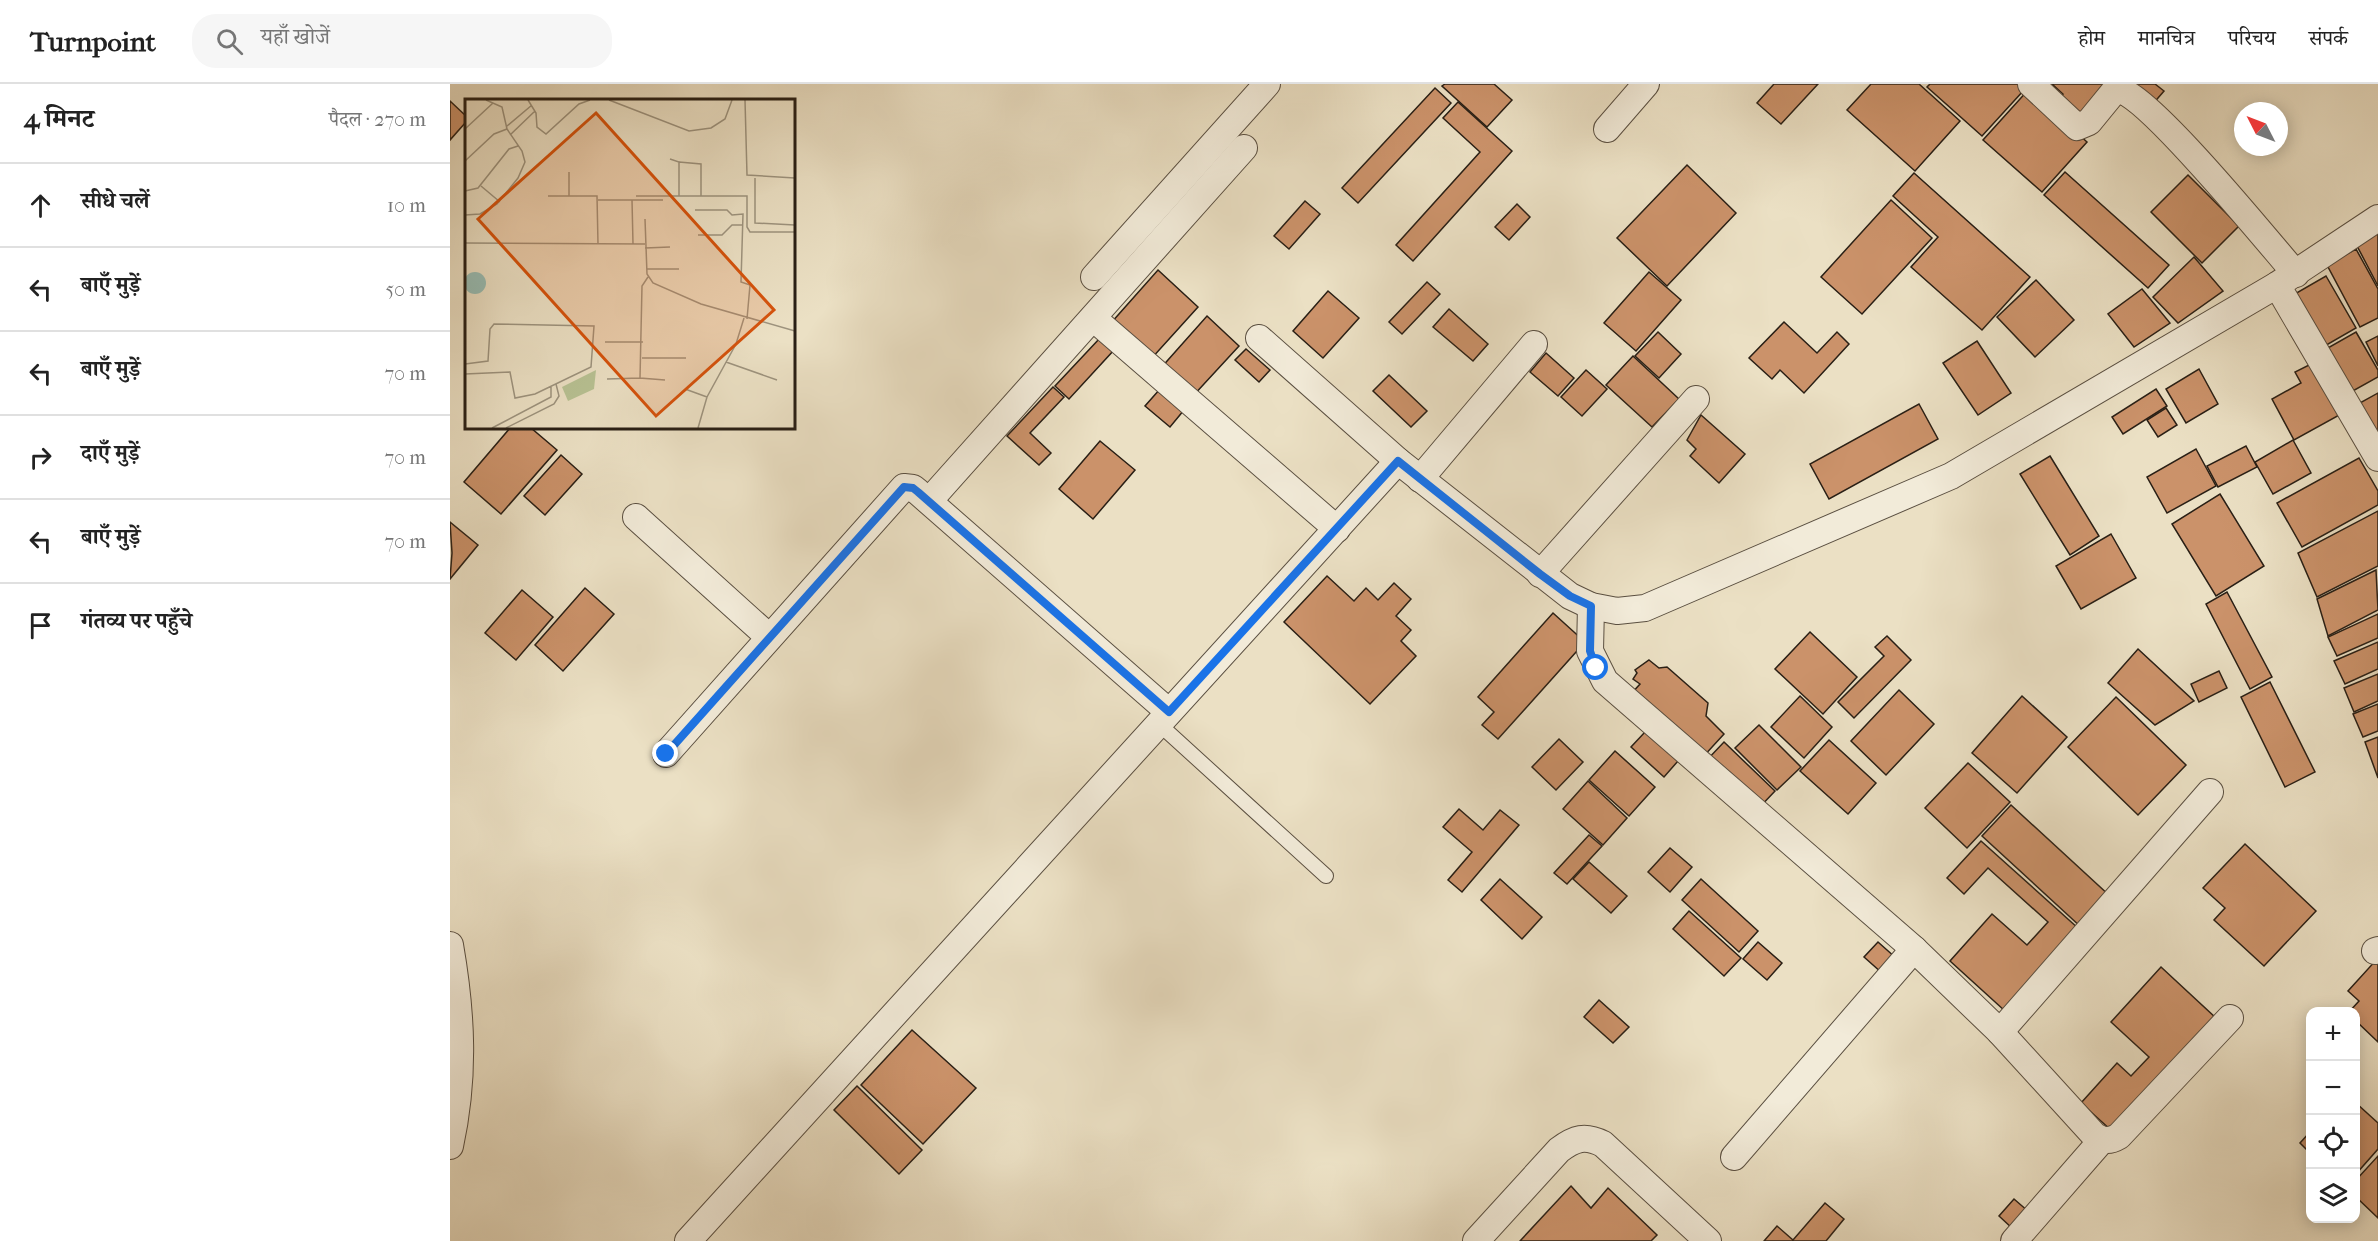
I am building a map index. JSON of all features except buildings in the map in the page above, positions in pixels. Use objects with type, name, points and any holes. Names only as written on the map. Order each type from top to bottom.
[{"type":"street","points":[[1094,277],[1267,84]]},
{"type":"street","points":[[1607,129],[1646,84]]},
{"type":"street","points":[[2031,84],[2077,127],[2089,122],[2116,89],[2129,94],[2168,128],[2287,280],[2378,458]]},
{"type":"street","points":[[929,501],[1244,148]]},
{"type":"street","points":[[1259,338],[1398,461],[1570,596],[1591,606],[1617,611],[1645,608],[1930,485],[2005,445],[2287,280],[2378,218]]},
{"type":"street","points":[[1093,318],[1337,529]]},
{"type":"street","points":[[1420,479],[1534,344]]},
{"type":"street","points":[[1540,574],[1696,399]]},
{"type":"street","points":[[688,1241],[1398,461]]},
{"type":"street","points":[[666,754],[904,487],[913,488],[929,501],[1164,718]]},
{"type":"street","points":[[636,517],[769,638]]},
{"type":"street","points":[[1591,606],[1590,651],[1605,681],[1914,950],[2000,1032],[2094,1135],[2102,1140],[2111,1141],[2119,1136],[2229,1018]]},
{"type":"street","points":[[2000,1032],[2210,792]]},
{"type":"street","points":[[450,945],[459,1000],[455,1041],[461,1068],[450,1146]]},
{"type":"street","points":[[1734,1157],[1914,950]]},
{"type":"street","points":[[1476,1241],[1559,1150],[1574,1139],[1589,1137],[1602,1144],[1708,1241]]},
{"type":"street","points":[[2013,1241],[2102,1140]]},
{"type":"lane","points":[[1164,718],[1326,876]]},
{"type":"route","points":[[666,754],[904,487],[913,488],[918,492],[1169,712],[1398,461],[1540,574],[1570,596],[1591,606],[1590,651],[1596,668]]}]
